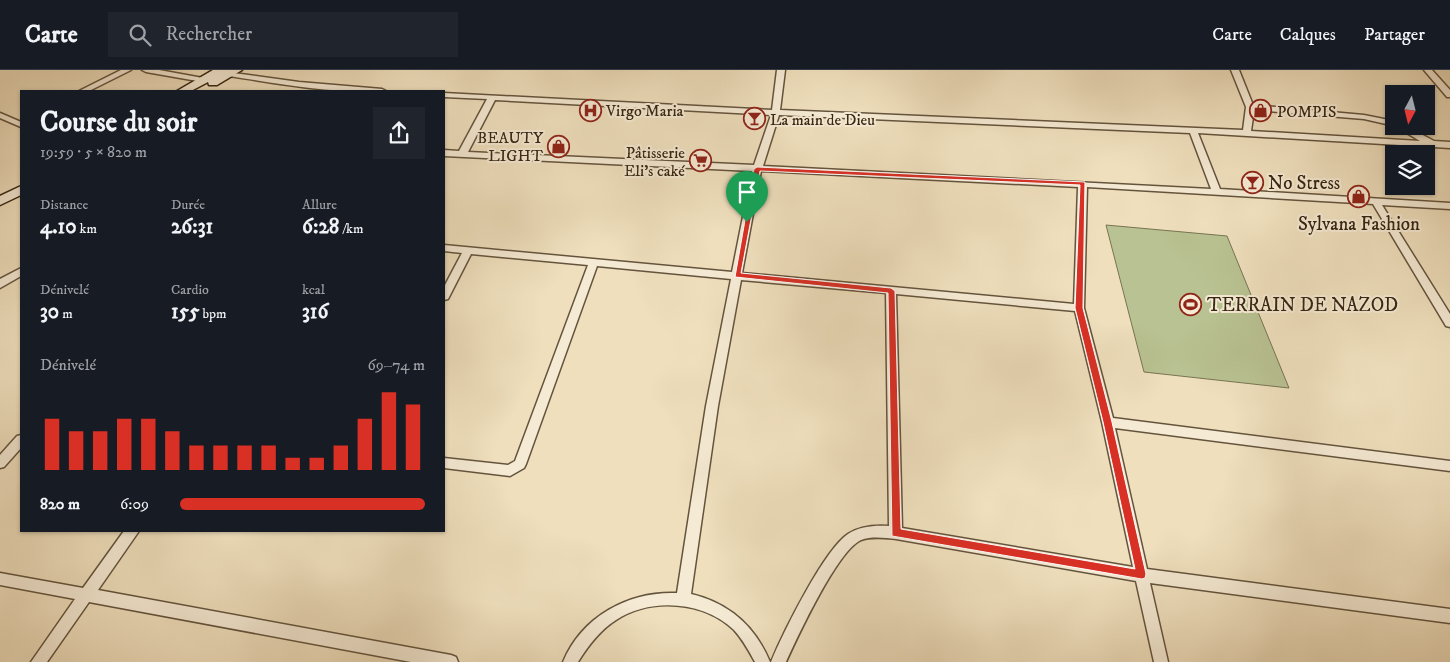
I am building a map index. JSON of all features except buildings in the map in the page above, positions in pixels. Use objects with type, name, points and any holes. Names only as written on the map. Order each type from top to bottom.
[{"type":"main road","points":[[185,90],[203,80],[229,71]]},
{"type":"main road","points":[[200,90],[229,71]]},
{"type":"main road","points":[[0,192],[20,181]]},
{"type":"main road","points":[[0,201],[20,191]]},
{"type":"street","points":[[85,90],[127,70]]},
{"type":"street","points":[[146,70],[203,80]]},
{"type":"street","points":[[683,598],[712,406],[757,169],[776,112],[781,70]]},
{"type":"street","points":[[1234,70],[1250,106],[1247,133]]},
{"type":"street","points":[[1428,70],[1450,95]]},
{"type":"street","points":[[229,71],[299,84],[370,90]]},
{"type":"street","points":[[445,95],[1247,133],[1450,145]]},
{"type":"street","points":[[462,154],[492,98]]},
{"type":"street","points":[[1250,106],[1364,117],[1385,122]]},
{"type":"street","points":[[0,115],[20,123]]},
{"type":"street","points":[[1193,131],[1216,191]]},
{"type":"street","points":[[1416,135],[1432,144]]},
{"type":"street","points":[[445,153],[1216,191],[1450,206]]},
{"type":"street","points":[[1083,184],[1079,308],[1108,422],[1161,662]]},
{"type":"street","points":[[1376,202],[1450,323]]},
{"type":"street","points":[[445,248],[1079,308]]},
{"type":"street","points":[[445,294],[468,251]]},
{"type":"street","points":[[445,463],[510,471],[520,464],[594,262]]},
{"type":"street","points":[[0,284],[20,272]]},
{"type":"street","points":[[891,291],[896,532]]},
{"type":"street","points":[[1108,422],[1450,466]]},
{"type":"street","points":[[0,463],[20,441]]},
{"type":"street","points":[[778,662],[834,559],[852,538],[872,531],[896,532],[1142,574],[1450,616]]},
{"type":"street","points":[[38,662],[84,595],[131,532]]},
{"type":"street","points":[[0,579],[451,662]]},
{"type":"street","points":[[570,662],[591,632],[618,610],[650,599],[683,598],[712,606],[738,623],[758,648],[763,662]]},
{"type":"green space","name":"TERRAIN DE NAZOD","points":[[1106,225],[1227,236],[1289,388],[1144,372]]},
{"type":"place","name":"Virgo Maria","points":[[590,110]]},
{"type":"place","name":"POMPIS","points":[[1261,111]]},
{"type":"place","name":"La main de Dieu","points":[[754,119]]},
{"type":"place","name":"BEAUTY LIGHT","points":[[559,146]]},
{"type":"place","name":"Pâtisserie Eli's caké","points":[[701,161]]},
{"type":"place","name":"No Stress","points":[[1252,182]]},
{"type":"place","name":"Sylvana Fashion","points":[[1359,197]]},
{"type":"place","name":"TERRAIN DE NAZOD","points":[[1191,304]]},
{"type":"route","points":[[757,169],[1083,184],[1079,308],[1108,422],[1142,574],[896,532],[891,291],[737,276],[747,222],[757,169]]}]
